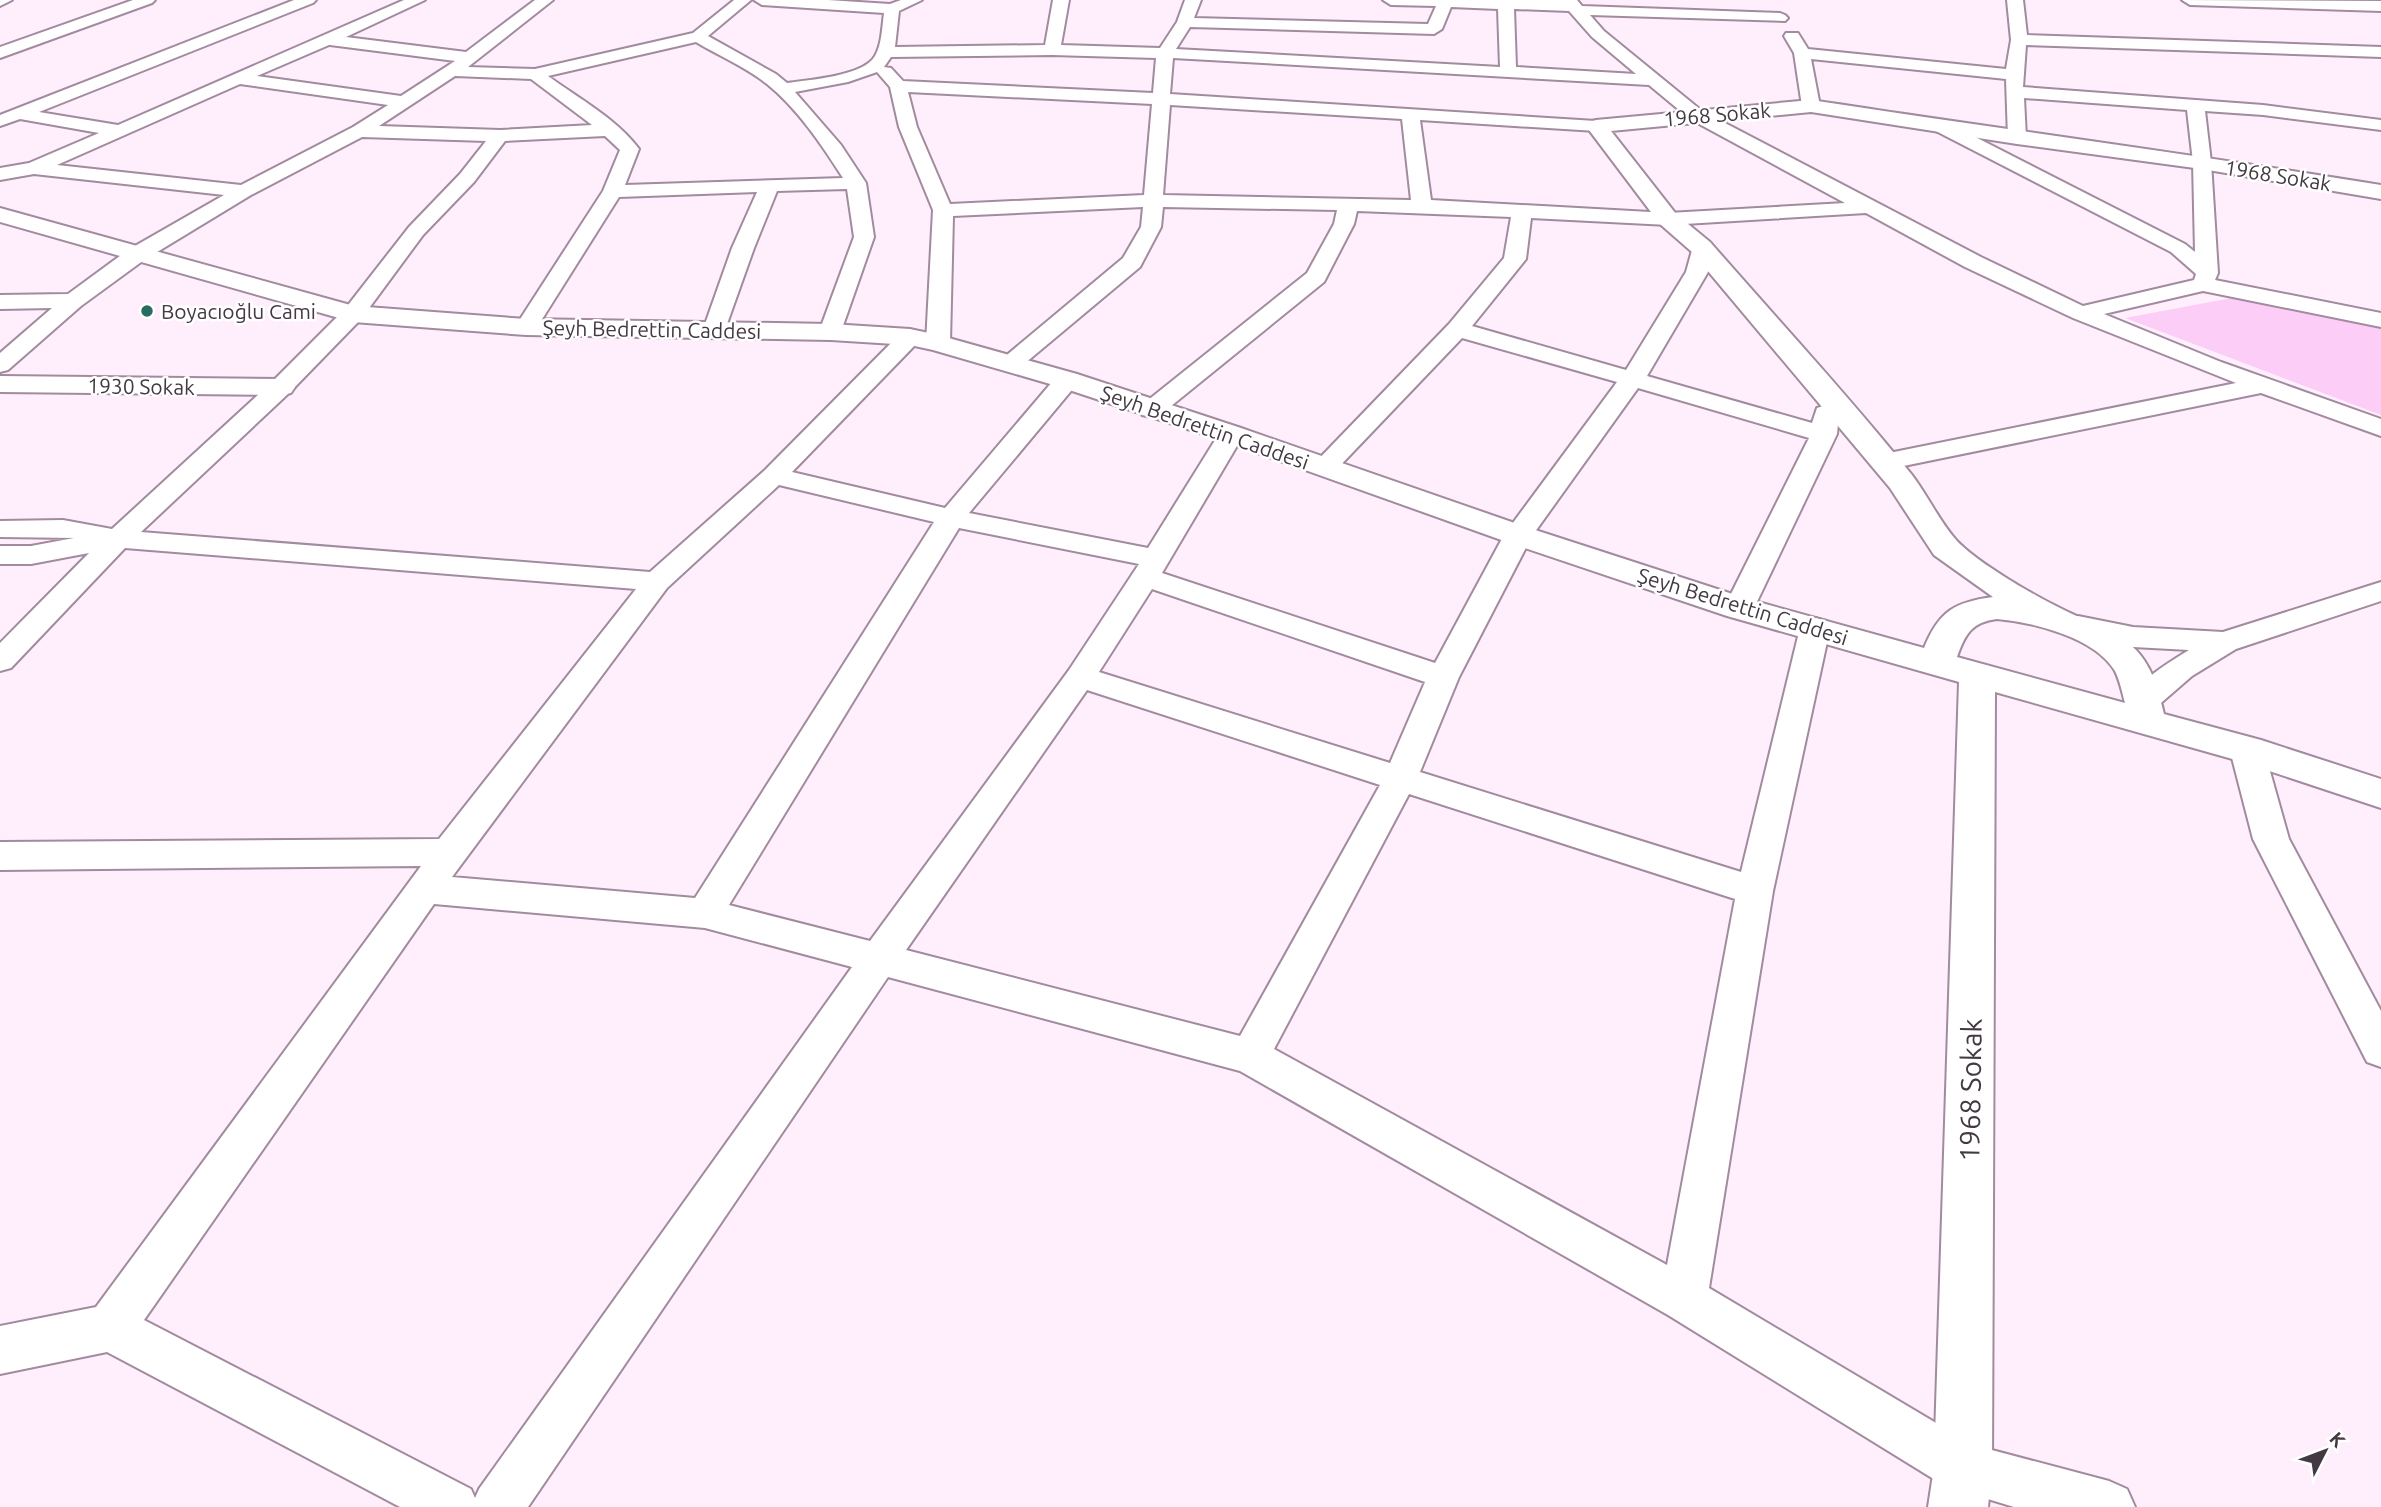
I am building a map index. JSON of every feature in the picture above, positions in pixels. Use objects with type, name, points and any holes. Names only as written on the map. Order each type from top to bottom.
[{"type":"street","points":[[0,53],[147,0]]},
{"type":"street","points":[[0,121],[9,112],[308,0]]},
{"type":"street","points":[[0,174],[34,168],[416,0]]},
{"type":"street","points":[[0,365],[73,301],[136,255],[244,191],[359,131],[459,64],[545,0]]},
{"type":"street","points":[[330,40],[459,64],[535,74],[698,37],[743,0]]},
{"type":"street","points":[[762,0],[892,9],[914,0]]},
{"type":"street","points":[[1052,50],[1061,0]]},
{"type":"street","points":[[1010,364],[1132,261],[1151,227],[1165,53],[1185,22],[1193,0]]},
{"type":"street","points":[[1391,0],[1506,6],[1573,6],[1780,18]]},
{"type":"street","points":[[1773,0],[1780,18],[1802,53],[1811,106]]},
{"type":"street","points":[[2015,0],[2018,40],[2017,138]]},
{"type":"street","points":[[2190,0],[2381,6]]},
{"type":"street","points":[[1185,22],[1434,29],[1445,2]]},
{"type":"street","points":[[1506,6],[1508,70]]},
{"type":"street","points":[[1573,6],[1598,33],[1696,115],[1973,262],[2081,313],[2381,428]]},
{"type":"street","points":[[110,1328],[449,852],[657,582],[924,340],[943,210],[908,127],[898,86],[881,59],[892,9]]},
{"type":"street","points":[[698,37],[771,78],[783,89],[834,149],[856,183],[864,237],[831,332]]},
{"type":"street","points":[[2018,40],[2381,52]]},
{"type":"street","points":[[783,89],[837,81],[881,59],[1052,50],[1508,70],[1652,80]]},
{"type":"street","points":[[1802,53],[2016,83],[2195,104],[2381,114]]},
{"type":"street","points":[[526,327],[613,191],[630,149],[610,130],[535,74]]},
{"type":"street","points":[[240,79],[405,102]]},
{"type":"street","points":[[898,86],[1596,126],[1668,219],[1701,247],[1827,393],[1884,462],[1946,548],[1987,579],[2063,621],[2127,661],[2145,711],[2181,669],[2225,642],[2381,591]]},
{"type":"street","points":[[2195,104],[2202,162],[2205,278]]},
{"type":"street","name":"1968 Sokak","points":[[1596,126],[1811,106],[2017,138],[2202,162],[2381,192]]},
{"type":"street","points":[[2257,109],[2381,125]]},
{"type":"street","points":[[9,112],[117,130]]},
{"type":"street","points":[[1410,115],[1422,206]]},
{"type":"street","points":[[1938,125],[2178,248],[2205,278]]},
{"type":"street","points":[[359,131],[500,136],[610,130]]},
{"type":"street","points":[[0,661],[118,539],[281,387],[353,314],[416,231],[467,177],[500,136]]},
{"type":"street","points":[[34,168],[244,191]]},
{"type":"street","points":[[613,191],[769,188],[856,183]]},
{"type":"street","points":[[715,330],[743,248],[769,188]]},
{"type":"street","points":[[943,210],[1152,201],[1422,206],[1668,219],[1873,207]]},
{"type":"street","points":[[1151,410],[1316,277],[1344,224],[1349,204]]},
{"type":"street","points":[[1324,467],[1457,329],[1515,259],[1522,210]]},
{"type":"street","name":"Şeyh Bedrettin Caddesi","points":[[0,215],[353,314],[526,327],[831,332],[924,340],[1067,380],[1739,608],[1957,668],[2145,711],[2247,750],[2381,794]]},
{"type":"street","points":[[1250,1056],[1400,779],[1443,677],[1518,535],[1633,378],[1697,272],[1701,247]]},
{"type":"street","points":[[2081,313],[2205,278],[2381,320]]},
{"type":"street","points":[[0,302],[73,301]]},
{"type":"street","points":[[1457,329],[1824,434]]},
{"type":"street","points":[[705,913],[951,518],[1067,380]]},
{"type":"street","name":"1930 Sokak","points":[[0,384],[281,387]]},
{"type":"street","points":[[1884,462],[2264,385]]},
{"type":"street","points":[[1739,608],[1824,434],[1827,393]]},
{"type":"street","points":[[496,1507],[878,960],[1080,677],[1231,434]]},
{"type":"street","points":[[774,477],[1150,568],[1443,677]]},
{"type":"street","points":[[0,529],[63,528],[118,539],[657,582]]},
{"type":"street","points":[[0,555],[31,555],[118,539]]},
{"type":"street","points":[[1946,548],[1959,619]]},
{"type":"street","points":[[1957,668],[1947,637],[1959,619],[1980,610],[2008,609],[2133,637],[2225,642]]},
{"type":"street","points":[[1684,1299],[1755,891],[1815,628]]},
{"type":"street","name":"1968 Sokak","points":[[1957,668],[1961,1488]]},
{"type":"street","points":[[1080,677],[1755,891]]},
{"type":"street","points":[[2247,750],[2271,839],[2381,1050]]},
{"type":"street","points":[[0,856],[449,852]]},
{"type":"street","points":[[425,889],[705,913],[1250,1056],[1684,1299],[1961,1488],[2109,1507]]},
{"type":"street","points":[[0,1350],[110,1328],[453,1507]]},
{"type":"shaded area","points":[[2237,297],[2381,326],[2381,415],[2125,318]]},
{"type":"place","name":"Boyacıoğlu Cami","points":[[147,311]]}]
